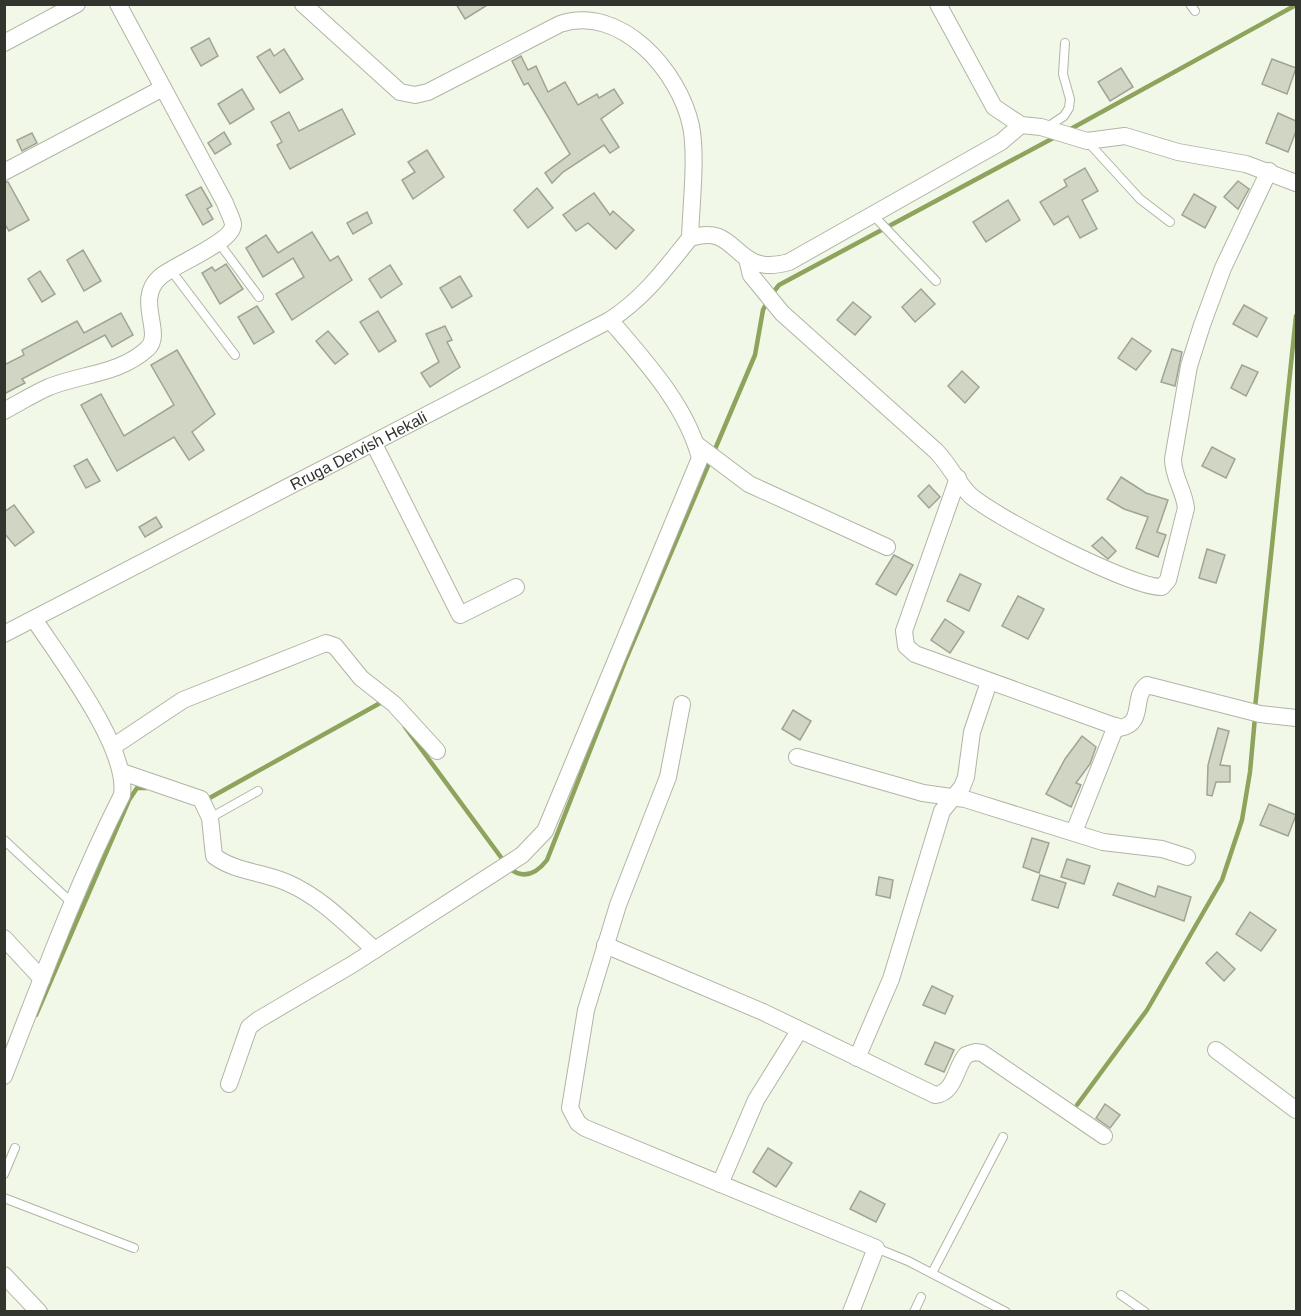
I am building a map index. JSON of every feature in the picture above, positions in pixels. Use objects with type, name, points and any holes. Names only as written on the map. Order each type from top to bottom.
[{"type":"street","points":[[4,43],[76,4]]},
{"type":"street","points":[[4,411],[51,386],[109,371],[147,350],[152,344],[153,335],[147,302],[150,289],[170,269],[227,237],[233,224],[225,203],[118,4]]},
{"type":"street","points":[[303,4],[400,92],[415,95],[442,86],[560,24],[576,19],[594,20],[636,40],[660,65],[684,103],[689,120],[692,187],[690,237],[703,233],[715,234],[747,259],[765,267],[789,262],[879,221],[1001,141],[1021,125]]},
{"type":"street","points":[[942,6],[994,107],[1021,125],[1050,129],[1082,140],[1125,136],[1178,152],[1246,164],[1296,183]]},
{"type":"street","points":[[4,172],[163,88]]},
{"type":"street","points":[[747,259],[751,275],[782,313],[936,451],[979,501],[1038,537],[1111,570],[1158,587],[1166,584],[1186,508],[1185,499],[1173,471],[1173,459],[1189,366],[1215,288],[1269,171]]},
{"type":"street","name":"Rruga Dervish Hekali","points":[[4,634],[610,320],[632,306],[650,290],[690,237]]},
{"type":"street","points":[[610,320],[638,352],[677,405],[702,448],[749,484],[887,548]]},
{"type":"street","points":[[374,444],[460,615],[516,587]]},
{"type":"street","points":[[229,1084],[249,1027],[283,1004],[375,950],[522,855],[545,831],[641,597],[698,467],[702,448]]},
{"type":"street","points":[[958,478],[904,631],[903,639],[906,646],[915,654],[1116,726],[1127,727],[1136,718],[1141,694],[1147,685],[1255,713],[1296,718]]},
{"type":"street","points":[[4,1076],[92,854],[122,795],[122,771],[114,746],[34,619]]},
{"type":"street","points":[[114,746],[183,700],[326,643],[334,646],[372,689],[394,704],[436,751]]},
{"type":"street","points":[[857,1058],[891,979],[942,811],[951,796],[962,787],[966,777],[972,732],[989,682]]},
{"type":"street","points":[[682,704],[668,777],[605,945],[586,1010],[570,1108],[574,1117],[585,1128],[876,1248],[851,1311]]},
{"type":"street","points":[[1074,832],[1116,726]]},
{"type":"street","points":[[797,757],[923,793],[951,796],[1110,844],[1162,849],[1187,857]]},
{"type":"street","points":[[122,771],[206,810],[214,856],[235,867],[285,882],[315,896],[375,950]]},
{"type":"street","points":[[4,938],[42,979]]},
{"type":"street","points":[[605,945],[719,992],[935,1095],[940,1095],[952,1085],[966,1055],[982,1053],[1104,1136]]},
{"type":"street","points":[[720,1184],[756,1100],[799,1031]]},
{"type":"street","points":[[1216,1050],[1296,1110]]},
{"type":"street","points":[[4,1275],[39,1311]]},
{"type":"lane","points":[[1050,129],[1069,108],[1070,99],[1062,74],[1065,43]]},
{"type":"lane","points":[[1082,140],[1132,191],[1170,222]]},
{"type":"lane","points":[[879,221],[936,281]]},
{"type":"lane","points":[[219,243],[259,297]]},
{"type":"lane","points":[[170,269],[235,355]]},
{"type":"lane","points":[[206,810],[258,791]]},
{"type":"lane","points":[[4,840],[72,903]]},
{"type":"lane","points":[[932,1273],[1003,1137]]},
{"type":"lane","points":[[4,1174],[15,1148]]},
{"type":"lane","points":[[4,1198],[134,1248]]},
{"type":"lane","points":[[876,1248],[932,1273],[1006,1311]]},
{"type":"lane","points":[[1121,1295],[1145,1311]]},
{"type":"lane","points":[[914,1311],[921,1297]]},
{"type":"building","points":[[456,4],[489,4],[465,19]]},
{"type":"building","points":[[209,38],[218,56],[201,66],[191,48]]},
{"type":"building","points":[[270,49],[274,56],[284,49],[303,79],[280,93],[257,57]]},
{"type":"building","points":[[521,56],[528,70],[536,66],[548,92],[565,82],[578,105],[597,94],[599,98],[614,89],[623,103],[601,119],[619,147],[610,153],[604,145],[563,172],[552,183],[545,173],[570,154],[528,83],[524,85],[512,61]]},
{"type":"building","points":[[1272,59],[1296,68],[1287,94],[1262,84]]},
{"type":"building","points":[[1121,68],[1133,87],[1110,101],[1098,82]]},
{"type":"building","points":[[242,89],[254,109],[230,124],[218,104]]},
{"type":"building","points":[[342,109],[355,134],[290,169],[277,145],[282,142],[271,122],[289,112],[299,131]]},
{"type":"building","points":[[1278,113],[1296,121],[1296,131],[1288,152],[1266,143]]},
{"type":"building","points":[[224,132],[231,144],[215,154],[208,143]]},
{"type":"building","points":[[32,133],[37,143],[22,151],[17,140]]},
{"type":"building","points":[[427,150],[444,177],[413,199],[402,180],[415,172],[408,162]]},
{"type":"building","points":[[1085,168],[1098,191],[1082,200],[1097,229],[1080,238],[1068,216],[1054,225],[1040,202],[1067,186],[1064,180]]},
{"type":"building","points":[[1238,181],[1249,189],[1238,209],[1224,197]]},
{"type":"building","points":[[4,182],[8,182],[29,220],[9,231],[4,223]]},
{"type":"building","points":[[201,187],[212,206],[207,209],[213,219],[203,225],[186,195]]},
{"type":"building","points":[[537,188],[553,208],[528,228],[514,210]]},
{"type":"building","points":[[594,193],[610,215],[613,211],[634,230],[616,249],[588,223],[576,231],[563,215]]},
{"type":"building","points":[[1194,194],[1216,207],[1205,228],[1182,215]]},
{"type":"building","points":[[1008,200],[1020,220],[986,242],[973,222]]},
{"type":"building","points":[[367,212],[372,223],[353,234],[347,223]]},
{"type":"building","points":[[312,232],[330,261],[338,256],[352,280],[292,320],[276,294],[304,277],[293,258],[263,277],[246,248],[266,235],[278,253]]},
{"type":"building","points":[[83,250],[101,281],[84,291],[67,260]]},
{"type":"building","points":[[226,264],[243,289],[220,304],[202,273],[212,267],[215,271]]},
{"type":"building","points":[[390,265],[402,284],[381,298],[369,279]]},
{"type":"building","points":[[40,271],[55,294],[42,302],[28,279]]},
{"type":"building","points":[[460,276],[472,296],[452,308],[440,288]]},
{"type":"building","points":[[921,289],[935,304],[915,322],[902,307]]},
{"type":"building","points":[[853,302],[871,317],[855,335],[837,320]]},
{"type":"building","points":[[1244,305],[1267,318],[1257,337],[1233,324]]},
{"type":"building","points":[[257,306],[274,332],[254,344],[238,317]]},
{"type":"building","points":[[378,311],[396,341],[379,352],[360,322]]},
{"type":"building","points":[[121,313],[133,335],[112,347],[105,335],[22,379],[25,383],[4,394],[4,365],[24,355],[22,350],[77,321],[84,333]]},
{"type":"building","points":[[445,326],[452,340],[447,342],[460,367],[430,387],[421,373],[439,362],[426,334]]},
{"type":"building","points":[[328,331],[348,354],[335,364],[316,341]]},
{"type":"building","points":[[1132,338],[1151,351],[1136,370],[1118,358]]},
{"type":"building","points":[[1172,349],[1182,352],[1175,386],[1161,382]]},
{"type":"building","points":[[177,350],[215,414],[192,432],[204,450],[189,460],[174,437],[117,471],[81,405],[101,394],[124,436],[174,405],[151,365]]},
{"type":"building","points":[[1242,365],[1258,372],[1246,396],[1231,388]]},
{"type":"building","points":[[962,371],[979,387],[965,403],[948,386]]},
{"type":"building","points":[[1212,447],[1235,459],[1226,478],[1202,466]]},
{"type":"building","points":[[87,459],[100,481],[86,488],[74,466]]},
{"type":"building","points":[[1121,477],[1146,493],[1168,500],[1157,532],[1166,535],[1158,557],[1136,548],[1148,517],[1124,509],[1107,499]]},
{"type":"building","points":[[929,485],[940,497],[929,508],[918,496]]},
{"type":"building","points":[[14,505],[34,532],[15,546],[4,533],[4,512]]},
{"type":"building","points":[[156,517],[162,527],[145,537],[139,527]]},
{"type":"building","points":[[1102,537],[1116,551],[1108,559],[1092,546]]},
{"type":"building","points":[[1207,549],[1225,555],[1216,583],[1199,578]]},
{"type":"building","points":[[894,555],[913,565],[896,595],[876,584]]},
{"type":"building","points":[[960,574],[981,584],[969,611],[947,601]]},
{"type":"building","points":[[1018,596],[1044,609],[1028,639],[1002,626]]},
{"type":"building","points":[[945,619],[964,632],[950,653],[931,640]]},
{"type":"building","points":[[793,710],[811,721],[800,740],[782,729]]},
{"type":"building","points":[[1218,728],[1229,731],[1220,765],[1230,766],[1230,782],[1216,782],[1212,796],[1207,795],[1208,765]]},
{"type":"building","points":[[1082,736],[1096,747],[1090,764],[1076,783],[1081,785],[1071,807],[1046,794],[1065,759]]},
{"type":"building","points":[[1269,804],[1296,815],[1288,836],[1260,825]]},
{"type":"building","points":[[1032,838],[1049,843],[1039,873],[1023,867]]},
{"type":"building","points":[[1067,859],[1090,866],[1084,884],[1061,877]]},
{"type":"building","points":[[1040,875],[1066,883],[1058,908],[1032,900]]},
{"type":"building","points":[[879,877],[893,880],[890,898],[876,895]]},
{"type":"building","points":[[1118,883],[1155,897],[1158,886],[1191,897],[1184,921],[1113,895]]},
{"type":"building","points":[[1250,912],[1276,930],[1261,951],[1236,934]]},
{"type":"building","points":[[1217,952],[1235,969],[1224,981],[1206,963]]},
{"type":"building","points":[[932,986],[953,996],[945,1014],[923,1005]]},
{"type":"building","points":[[935,1042],[954,1050],[944,1072],[925,1064]]},
{"type":"building","points":[[1105,1104],[1120,1115],[1110,1128],[1096,1118]]},
{"type":"building","points":[[768,1148],[792,1163],[776,1187],[753,1172]]},
{"type":"building","points":[[860,1191],[885,1204],[876,1222],[850,1209]]},
{"type":"waterway","points":[[1067,131],[1296,5]]},
{"type":"waterway","points":[[771,295],[779,285],[1057,136]]},
{"type":"waterway","points":[[510,869],[521,874],[530,874],[547,860],[626,659],[755,355],[763,310],[767,302]]},
{"type":"waterway","points":[[1255,708],[1296,316]]},
{"type":"waterway","points":[[206,800],[382,702]]},
{"type":"waterway","points":[[1077,1105],[1147,1010],[1222,880],[1242,820],[1250,772],[1255,717]]},
{"type":"waterway","points":[[405,727],[503,860]]},
{"type":"waterway","points":[[36,1015],[129,800],[137,788],[147,788]]}]
